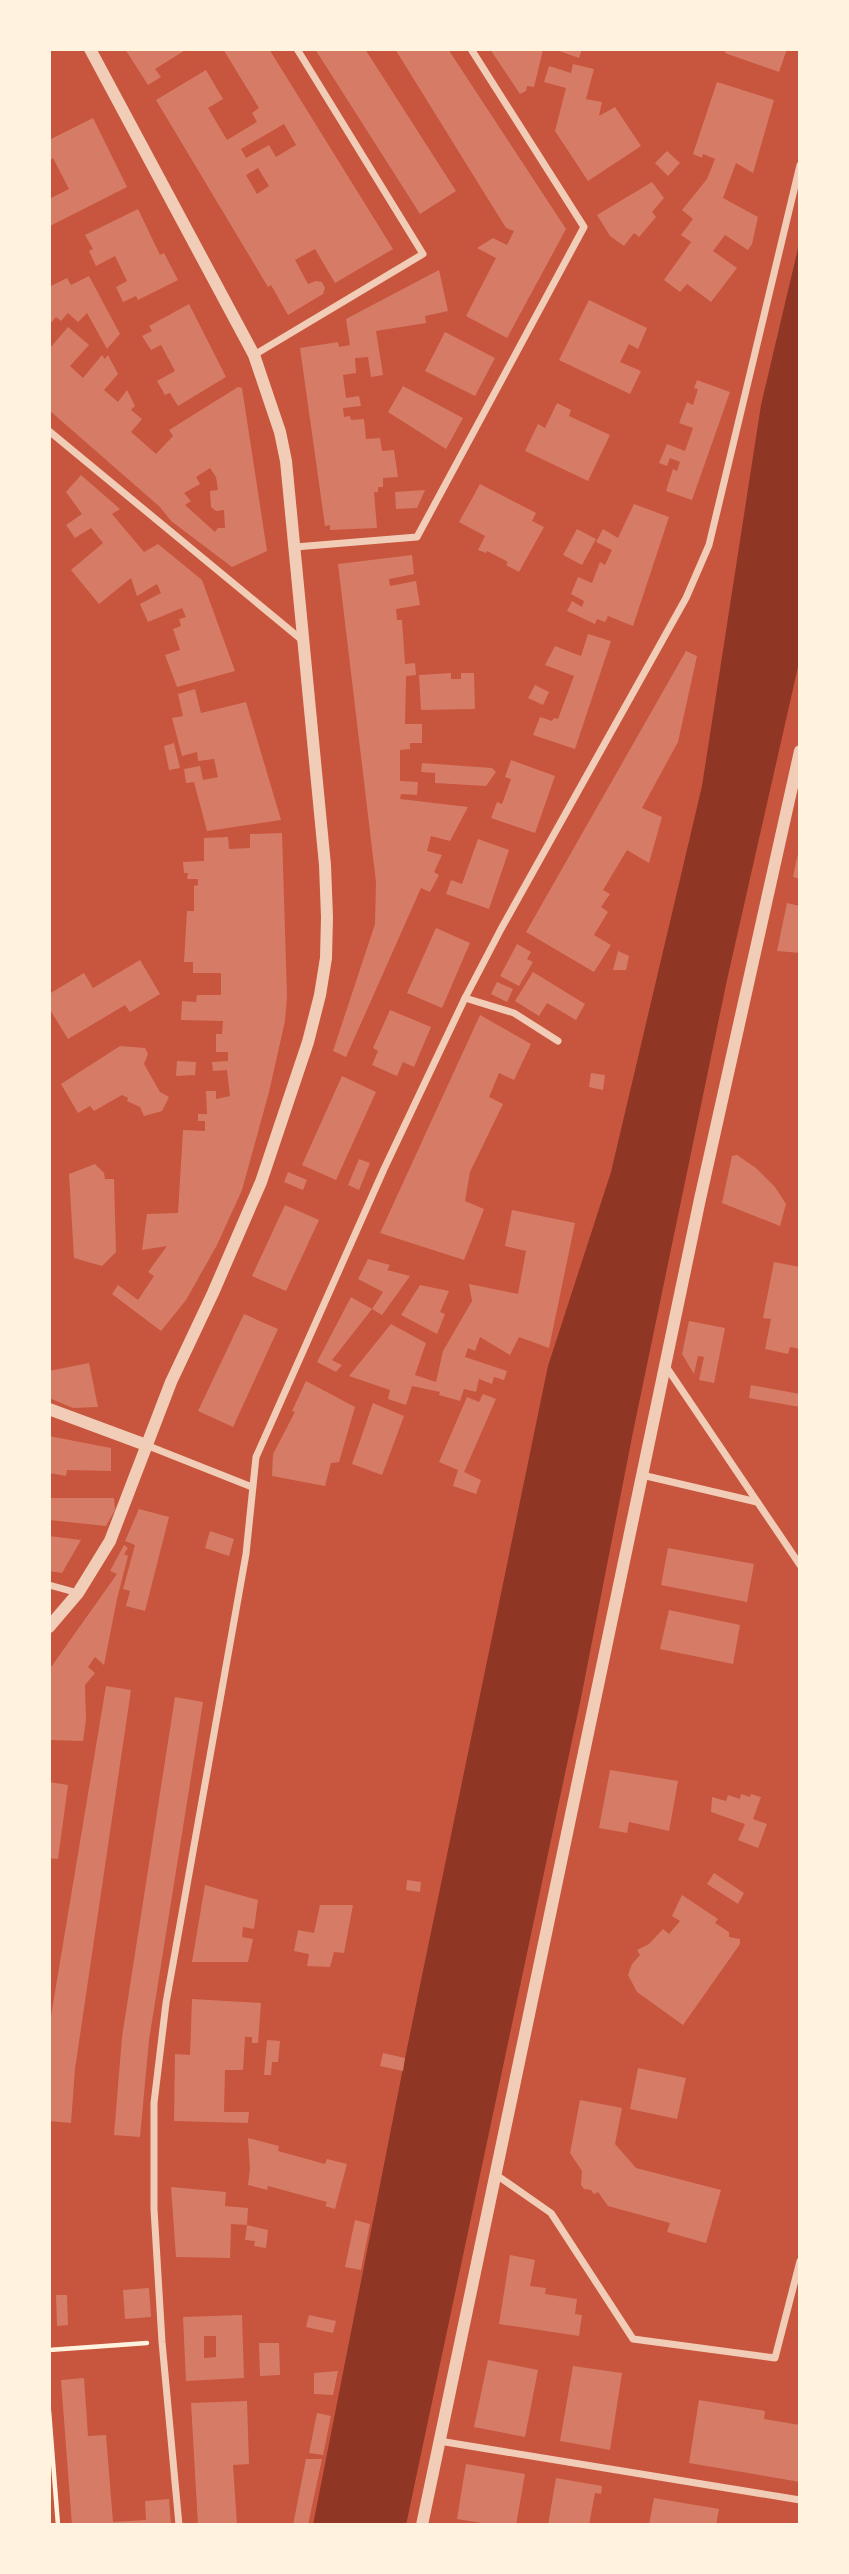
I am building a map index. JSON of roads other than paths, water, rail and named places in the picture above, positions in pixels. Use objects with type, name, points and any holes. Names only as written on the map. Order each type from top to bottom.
[{"type":"street","points":[[49,1627],[78,1593],[110,1541],[171,1382],[214,1293],[261,1182],[308,1042],[326,957],[327,917],[320,821],[286,461],[267,389],[254,355],[90,49]]},
{"type":"street","points":[[254,355],[423,254],[297,49]]},
{"type":"street","points":[[295,547],[417,537],[584,227],[471,49]]},
{"type":"street","points":[[179,2525],[162,2342],[152,2136],[159,2053],[246,1553],[256,1457],[383,1169],[465,998],[700,569],[709,545],[800,165]]},
{"type":"street","points":[[49,431],[302,641]]},
{"type":"street","points":[[422,2525],[665,1365],[800,751]]},
{"type":"street","points":[[465,998],[514,1013],[558,1041]]},
{"type":"street","points":[[665,1365],[800,1565]]},
{"type":"street","points":[[49,1409],[252,1487]]},
{"type":"street","points":[[642,1475],[758,1502]]},
{"type":"street","points":[[49,1584],[78,1593]]},
{"type":"street","points":[[495,2174],[551,2213],[633,2339],[775,2358],[800,2261]]},
{"type":"street","points":[[439,2441],[800,2500]]}]
